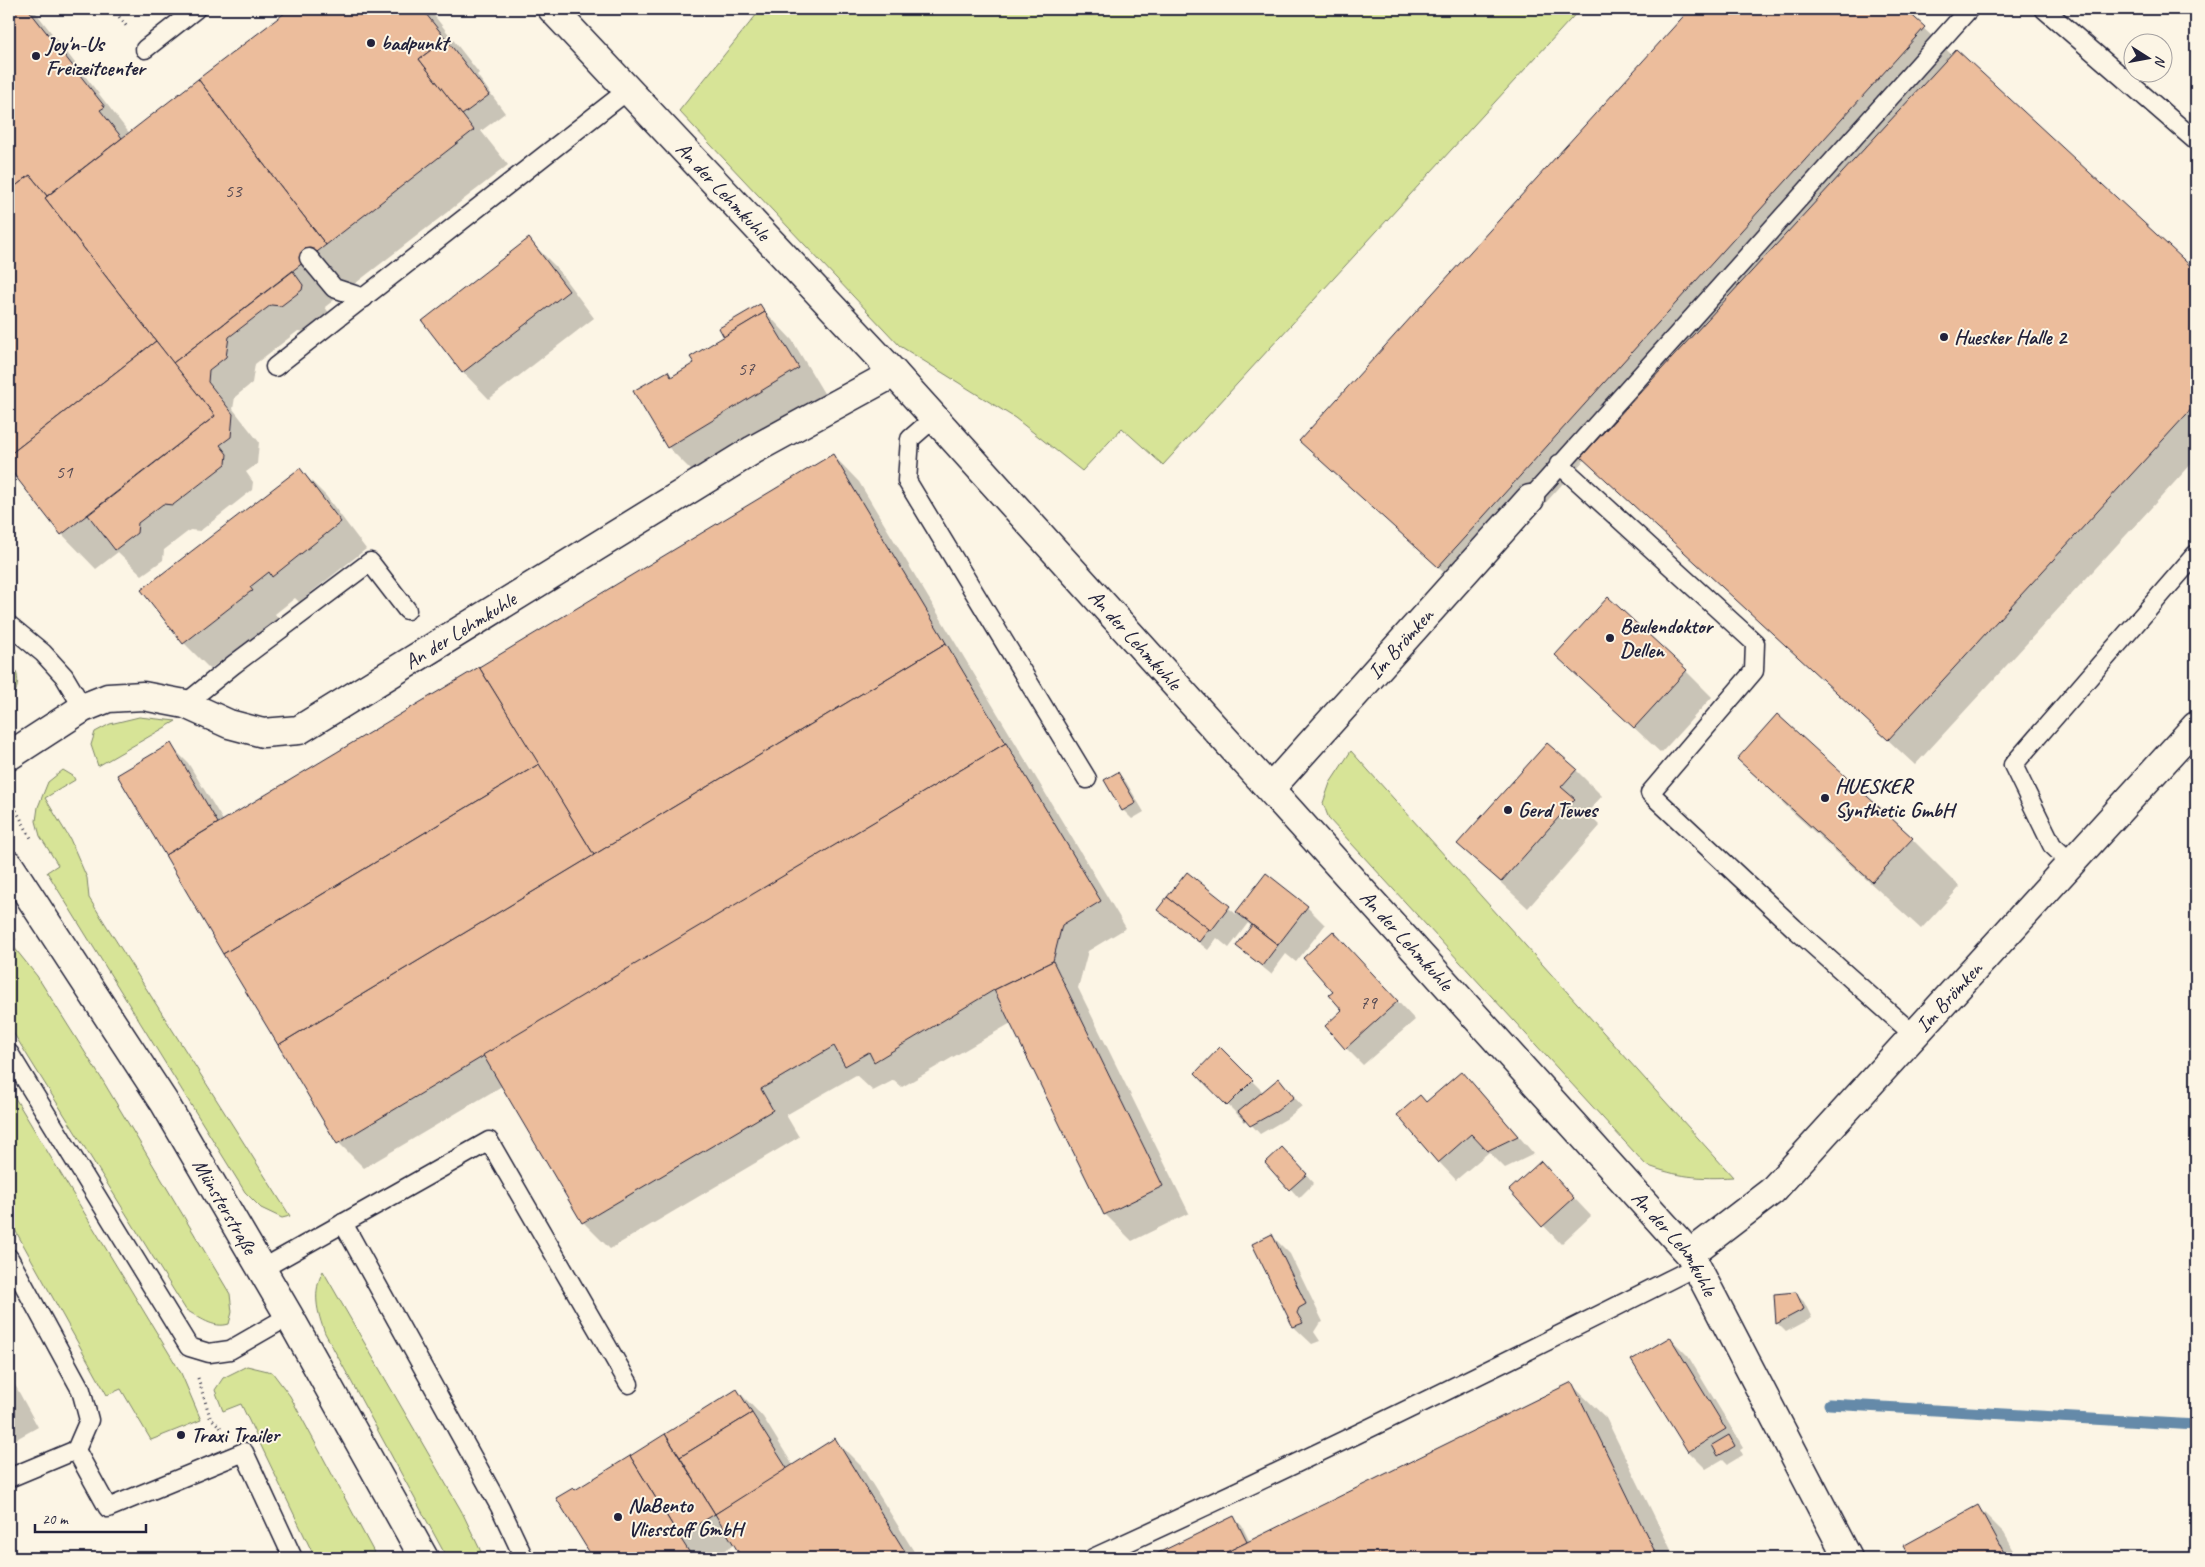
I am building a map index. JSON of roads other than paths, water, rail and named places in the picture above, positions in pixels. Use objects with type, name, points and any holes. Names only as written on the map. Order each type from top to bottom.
[{"type":"street","name":"An der Lehmkuhle","points":[[552,9],[894,373],[1271,788],[1693,1260],[1848,1558]]},
{"type":"street","name":"An der Lehmkuhle","points":[[9,756],[83,708],[108,698],[143,696],[185,704],[229,724],[263,732],[299,730],[753,450],[894,373]]},
{"type":"street","name":"Im Brömken","points":[[1271,788],[1530,499]]},
{"type":"street","name":"Im Brömken","points":[[1693,1260],[1772,1191],[1913,1034],[2196,726]]},
{"type":"street","name":"Münsterstraße","points":[[9,865],[164,1102],[289,1316],[424,1558]]},
{"type":"lane","points":[[145,49],[196,9]]},
{"type":"lane","points":[[1530,499],[1559,464],[1969,9]]},
{"type":"lane","points":[[2044,9],[2196,141]]},
{"type":"lane","points":[[275,367],[628,90]]},
{"type":"lane","points":[[309,258],[334,288],[364,298]]},
{"type":"lane","points":[[934,418],[910,439],[907,481],[1087,779]]},
{"type":"lane","points":[[1559,464],[1755,643],[1754,670],[1650,793],[1794,928],[1913,1034]]},
{"type":"lane","points":[[2071,863],[2052,845],[2013,765],[2196,554]]},
{"type":"lane","points":[[185,704],[370,562],[407,610]]},
{"type":"lane","points":[[9,626],[54,664],[64,676],[83,708]]},
{"type":"lane","points":[[9,1054],[189,1347],[210,1353],[230,1350],[289,1316]]},
{"type":"lane","points":[[262,1269],[489,1141],[629,1384]]},
{"type":"lane","points":[[343,1223],[500,1507],[524,1558]]},
{"type":"lane","points":[[9,1258],[81,1390],[88,1420],[76,1450],[9,1478]]},
{"type":"lane","points":[[1092,1558],[1201,1509],[1460,1386],[1693,1260]]},
{"type":"lane","points":[[76,1450],[108,1508],[244,1452],[293,1558]]},
{"type":"waterway","points":[[1829,1404],[2196,1425]]},
{"type":"place","name":"badpunkt","points":[[371,43]]},
{"type":"place","name":"Joy'n-Us Freizeitcenter","points":[[36,56]]},
{"type":"place","name":"Huesker Halle 2","points":[[1944,337]]},
{"type":"place","name":"Beulendoktor Dellen","points":[[1610,638]]},
{"type":"place","name":"HUESKER Synthetic GmbH","points":[[1825,798]]},
{"type":"place","name":"Gerd Tewes","points":[[1508,810]]},
{"type":"place","name":"Traxi Trailer","points":[[181,1435]]},
{"type":"place","name":"NaBento Vliesstoff GmbH","points":[[618,1517]]}]
